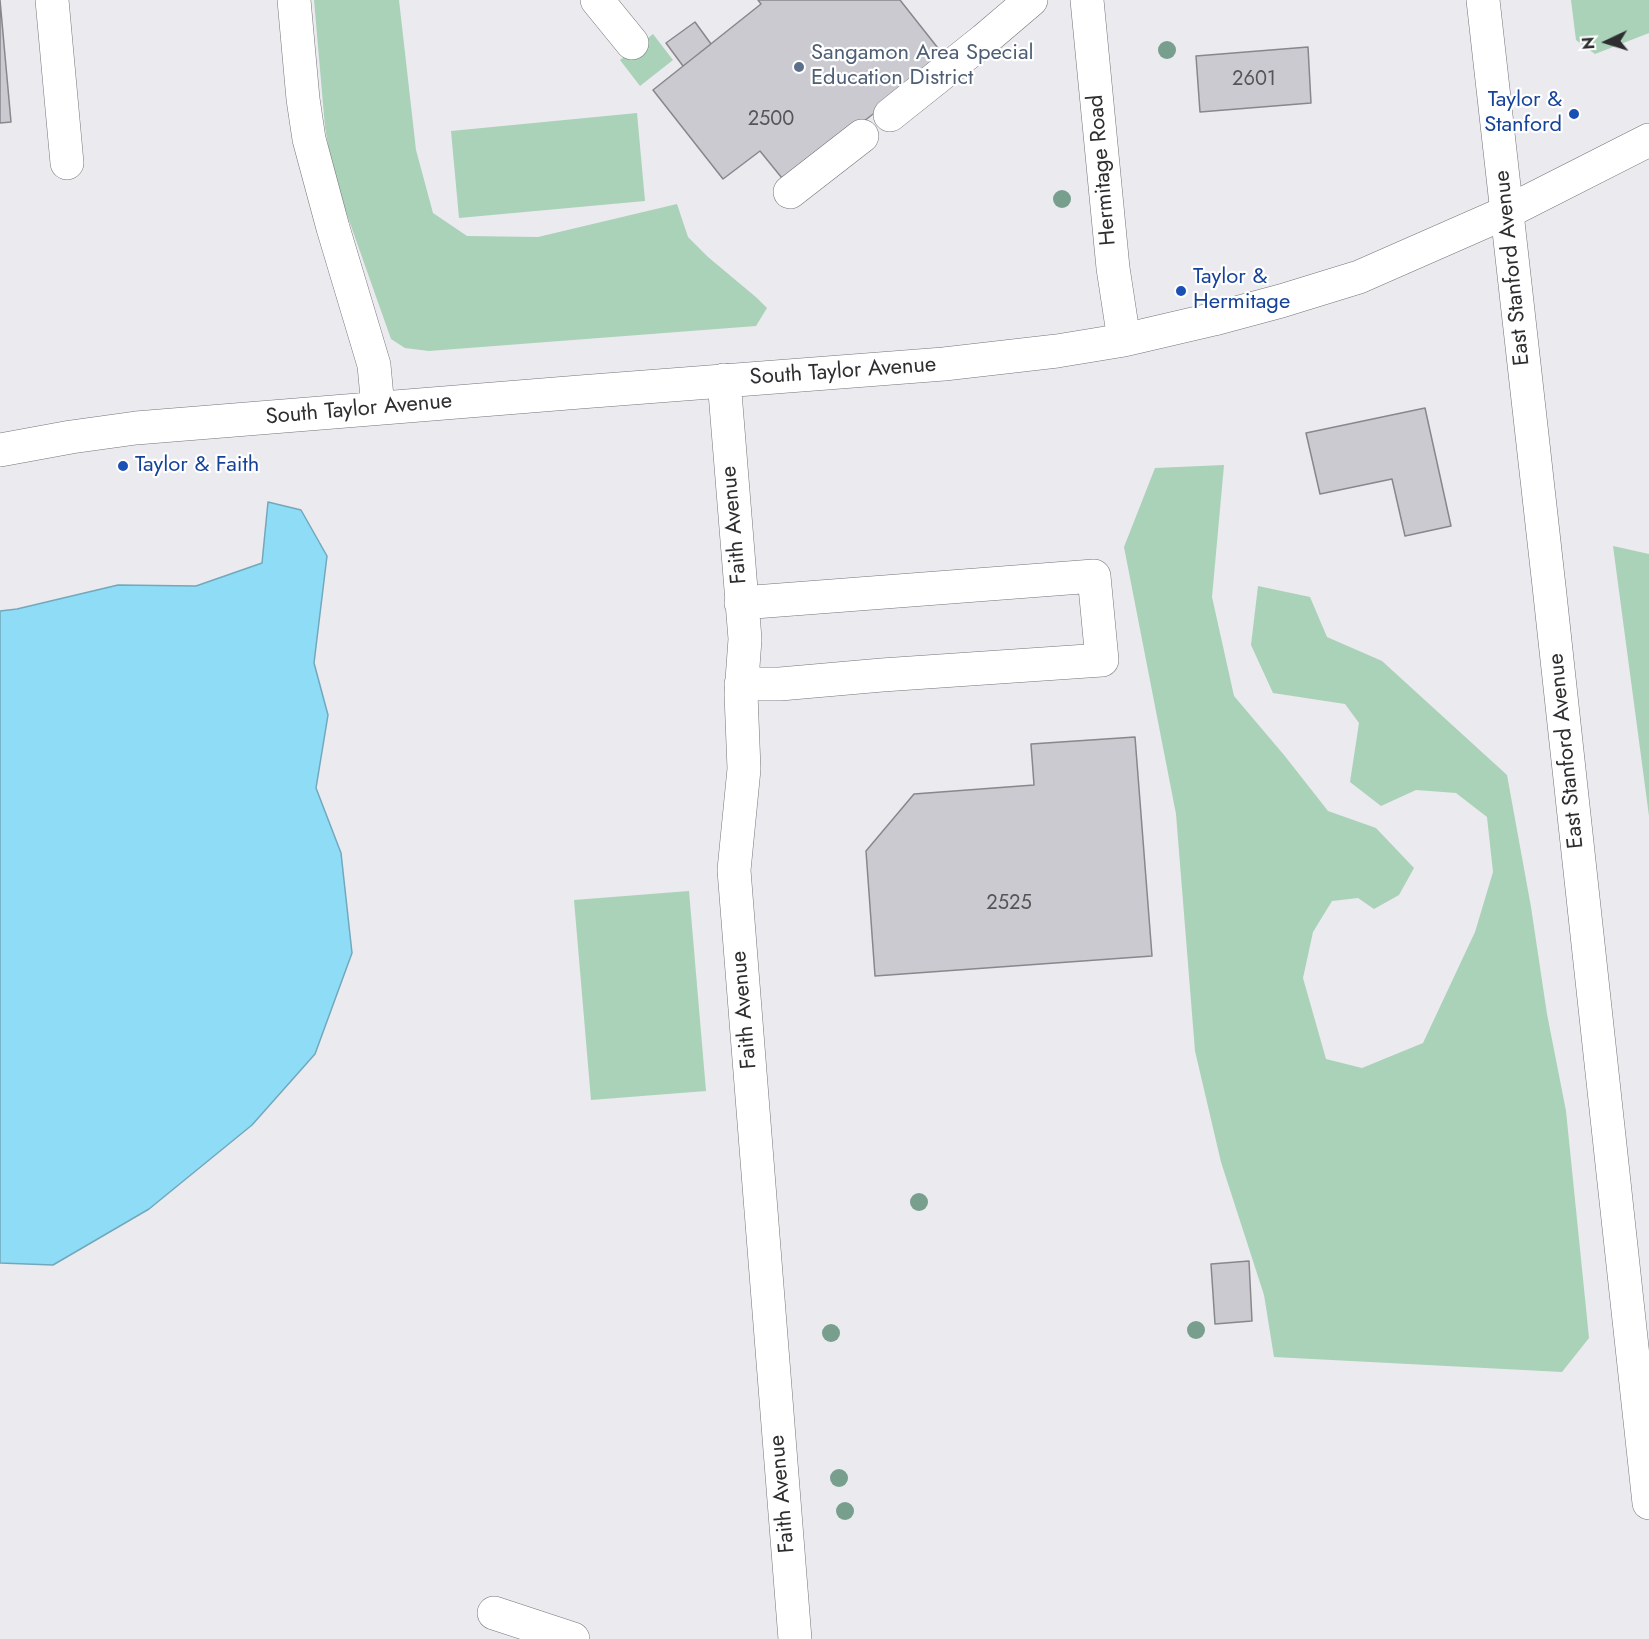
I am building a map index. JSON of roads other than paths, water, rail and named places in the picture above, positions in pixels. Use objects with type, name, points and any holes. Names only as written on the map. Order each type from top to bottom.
[{"type":"street","points":[[52,0],[67,163]]},
{"type":"street","points":[[294,0],[309,139],[374,364],[378,408]]},
{"type":"street","points":[[597,0],[632,43]]},
{"type":"street","points":[[890,114],[1031,0]]},
{"type":"street","name":"Hermitage Road","points":[[1087,0],[1113,268],[1124,340]]},
{"type":"street","name":"East Stanford Avenue","points":[[1483,0],[1649,1503]]},
{"type":"street","points":[[790,192],[862,136]]},
{"type":"street","name":"South Taylor Avenue","points":[[0,450],[136,428],[945,364],[1057,351],[1124,340],[1214,319],[1359,277],[1507,212],[1649,140]]},
{"type":"street","name":"Faith Avenue","points":[[724,380],[745,639],[741,684],[744,770],[734,870],[795,1639]]},
{"type":"street","points":[[741,603],[1095,576],[1102,660],[780,684],[741,684]]},
{"type":"street","points":[[494,1612],[573,1639]]},
{"type":"water","points":[[268,502],[301,510],[327,556],[314,663],[328,715],[316,788],[341,853],[352,953],[315,1054],[252,1125],[149,1209],[53,1265],[0,1263],[0,611],[118,585],[196,586],[262,563]]},
{"type":"place","name":"Sangamon Area Special Education District","points":[[799,67]]},
{"type":"place","name":"Taylor & Stanford","points":[[1574,114]]},
{"type":"place","name":"Taylor & Hermitage","points":[[1181,291]]},
{"type":"place","name":"Taylor & Faith","points":[[123,466]]}]
